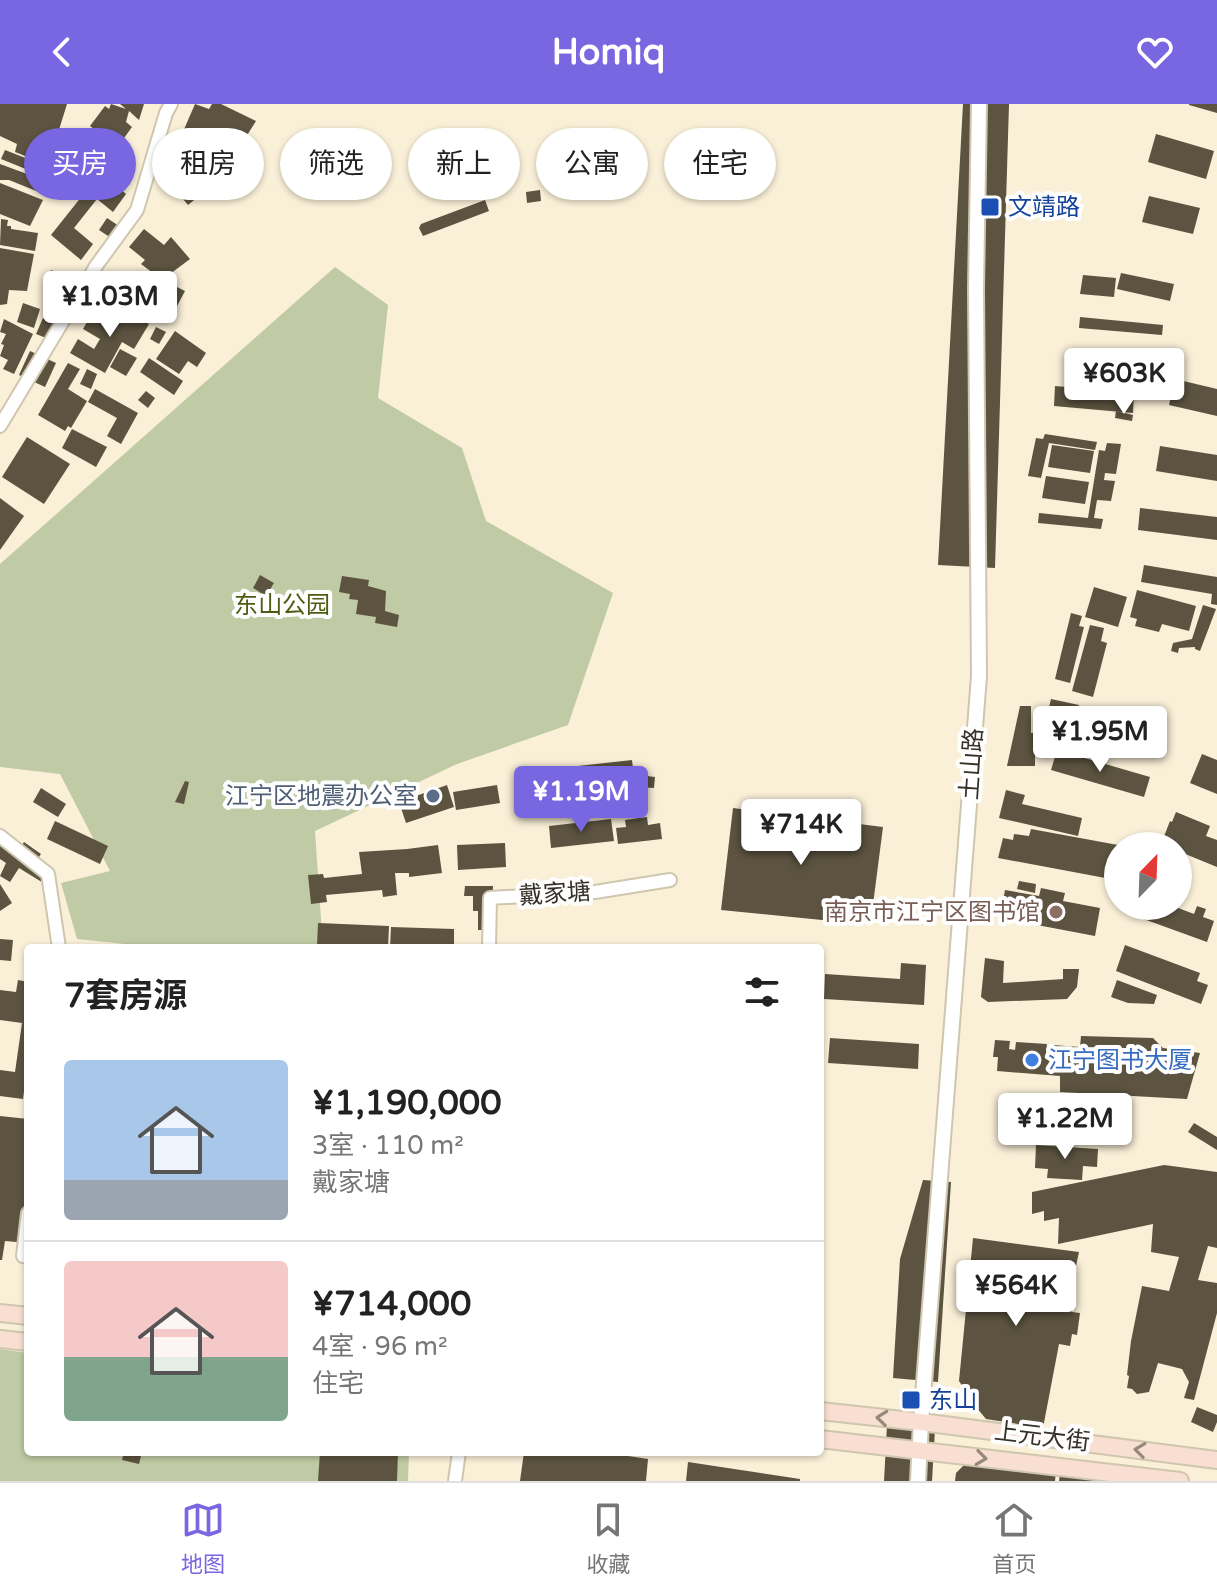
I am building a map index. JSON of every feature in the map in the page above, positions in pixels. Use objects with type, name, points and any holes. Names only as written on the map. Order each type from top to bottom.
[{"type":"main road","points":[[0,1313],[24,1316]]},
{"type":"main road","points":[[0,1339],[24,1342]]},
{"type":"main road","name":"上元大街","points":[[824,1411],[1217,1460]]},
{"type":"main road","name":"上元大街","points":[[824,1439],[1180,1481]]},
{"type":"street","points":[[0,426],[96,266],[137,210],[171,104]]},
{"type":"street","name":"土山路","points":[[918,1481],[979,676],[976,289],[979,104]]},
{"type":"street","points":[[0,836],[48,874],[58,944]]},
{"type":"street","name":"戴家塘","points":[[489,944],[490,898],[595,892],[670,880]]},
{"type":"street","points":[[455,1481],[458,1456]]},
{"type":"green space","name":"东山公园","points":[[335,267],[388,305],[378,398],[462,448],[486,521],[613,593],[568,725],[457,764],[315,831],[323,944],[125,944],[77,939],[61,883],[110,871],[60,774],[0,767],[0,564]]},
{"type":"green space","points":[[0,1349],[24,1352],[24,1456],[409,1456],[408,1481],[0,1481]]},
{"type":"building","points":[[0,104],[67,104],[60,128],[24,128],[24,156],[15,152],[17,144],[0,136]]},
{"type":"building","points":[[111,104],[126,109],[120,104],[144,104],[139,120],[129,111],[126,122],[131,128],[90,126],[105,106],[109,109]]},
{"type":"building","points":[[195,104],[209,109],[212,104],[221,104],[256,121],[252,128],[185,128]]},
{"type":"building","points":[[963,104],[1009,104],[995,568],[938,565]]},
{"type":"building","points":[[1217,104],[1217,113],[1189,105]]},
{"type":"building","points":[[1156,134],[1214,151],[1206,179],[1148,162]]},
{"type":"building","points":[[5,150],[24,157],[24,168],[1,159]]},
{"type":"building","points":[[0,164],[24,173],[24,186],[0,180]]},
{"type":"building","points":[[0,183],[24,192],[24,200],[43,200],[30,226],[0,214]]},
{"type":"building","points":[[536,191],[536,200],[541,201],[527,203],[526,192]]},
{"type":"building","points":[[1149,196],[1200,208],[1193,234],[1142,222]]},
{"type":"building","points":[[79,200],[96,200],[74,228],[93,244],[81,260],[51,235]]},
{"type":"building","points":[[98,200],[122,200],[113,212]]},
{"type":"building","points":[[485,200],[489,211],[423,236],[419,228],[421,224]]},
{"type":"building","points":[[107,218],[125,230],[117,242],[99,230]]},
{"type":"building","points":[[1,219],[8,220],[7,226],[11,229],[38,233],[35,251],[0,245]]},
{"type":"building","points":[[144,229],[164,245],[171,237],[190,259],[162,280],[141,264],[145,260],[129,247]]},
{"type":"building","points":[[0,248],[34,254],[27,291],[9,290],[7,304],[0,305]]},
{"type":"building","points":[[51,270],[62,276],[56,288],[44,282]]},
{"type":"building","points":[[1121,273],[1174,284],[1170,301],[1117,289]]},
{"type":"building","points":[[1083,275],[1116,278],[1114,297],[1080,294]]},
{"type":"building","points":[[113,277],[128,286],[131,281],[153,292],[141,314],[104,293]]},
{"type":"building","points":[[159,282],[185,291],[176,308],[153,296]]},
{"type":"building","points":[[23,303],[40,309],[34,328],[17,322]]},
{"type":"building","points":[[119,308],[149,324],[134,349],[122,342],[105,373],[70,353],[78,339],[94,349],[100,339],[83,329],[90,317],[108,327]]},
{"type":"building","points":[[1080,317],[1163,325],[1162,335],[1079,328]]},
{"type":"building","points":[[43,318],[63,327],[56,342],[36,334]]},
{"type":"building","points":[[4,319],[33,334],[14,374],[3,369],[8,360],[0,356],[6,334],[0,332]]},
{"type":"building","points":[[156,327],[166,332],[159,344],[150,339]]},
{"type":"building","points":[[175,331],[206,353],[197,367],[188,361],[179,374],[156,359]]},
{"type":"building","points":[[120,349],[137,358],[126,376],[110,367]]},
{"type":"building","points":[[30,351],[56,363],[45,387],[19,375]]},
{"type":"building","points":[[1080,353],[1150,359],[1149,372],[1078,366]]},
{"type":"building","points":[[149,358],[183,381],[174,395],[140,372]]},
{"type":"building","points":[[68,363],[80,369],[68,389],[87,401],[71,428],[68,426],[65,431],[38,415]]},
{"type":"building","points":[[87,369],[97,374],[91,389],[80,384]]},
{"type":"building","points":[[1175,379],[1217,389],[1217,416],[1169,405]]},
{"type":"building","points":[[1055,386],[1134,393],[1133,413],[1054,406]]},
{"type":"building","points":[[95,389],[138,413],[121,444],[107,436],[117,418],[88,402]]},
{"type":"building","points":[[146,391],[155,398],[148,408],[138,400]]},
{"type":"building","points":[[1116,411],[1133,415],[1132,421],[1115,418]]},
{"type":"building","points":[[72,429],[107,447],[96,467],[62,448]]},
{"type":"building","points":[[1045,434],[1097,442],[1095,450],[1049,443],[1041,478],[1028,476],[1036,438],[1043,439]]},
{"type":"building","points":[[27,437],[70,464],[44,504],[2,477]]},
{"type":"building","points":[[1107,443],[1121,444],[1116,474],[1105,473],[1104,480],[1115,481],[1111,501],[1097,500],[1094,518],[1103,519],[1101,529],[1038,523],[1039,513],[1088,518],[1099,450],[1105,451]]},
{"type":"building","points":[[1052,445],[1094,451],[1090,473],[1048,467]]},
{"type":"building","points":[[1160,446],[1217,455],[1217,481],[1156,471]]},
{"type":"building","points":[[1046,476],[1089,482],[1085,504],[1042,498]]},
{"type":"building","points":[[0,498],[24,516],[0,550]]},
{"type":"building","points":[[1140,508],[1217,517],[1217,540],[1138,530]]},
{"type":"building","points":[[1144,565],[1217,577],[1217,605],[1211,604],[1212,594],[1141,582]]},
{"type":"building","points":[[260,575],[274,583],[266,596],[253,588]]},
{"type":"building","points":[[342,576],[369,580],[368,586],[386,591],[385,611],[399,615],[397,627],[375,623],[376,617],[356,614],[358,600],[349,599],[350,594],[339,592]]},
{"type":"building","points":[[1094,587],[1127,597],[1118,627],[1085,617]]},
{"type":"building","points":[[1137,590],[1196,606],[1189,631],[1162,624],[1159,632],[1135,626],[1137,619],[1130,617]]},
{"type":"building","points":[[1203,605],[1216,609],[1200,651],[1195,647],[1179,648],[1178,653],[1171,651],[1173,643],[1192,639]]},
{"type":"building","points":[[1071,613],[1082,616],[1079,626],[1084,627],[1070,683],[1055,679]]},
{"type":"building","points":[[1090,625],[1104,628],[1101,641],[1107,643],[1093,697],[1072,691]]},
{"type":"building","points":[[1051,699],[1079,705],[1073,731],[1045,724]]},
{"type":"building","points":[[1020,706],[1031,706],[1031,733],[1038,733],[1035,766],[1007,766]]},
{"type":"building","points":[[1076,735],[1096,739],[1094,747],[1075,743]]},
{"type":"building","points":[[1057,750],[1150,777],[1144,797],[1051,770]]},
{"type":"building","points":[[1202,754],[1217,760],[1217,794],[1190,783]]},
{"type":"building","points":[[632,760],[635,786],[520,799],[515,773]]},
{"type":"building","points":[[639,775],[655,777],[654,788],[638,787]]},
{"type":"building","points":[[185,781],[189,782],[184,804],[175,802]]},
{"type":"building","points":[[447,785],[454,807],[406,823],[399,802]]},
{"type":"building","points":[[497,785],[500,803],[456,810],[453,792]]},
{"type":"building","points":[[41,788],[66,804],[58,817],[33,802]]},
{"type":"building","points":[[1006,790],[1025,795],[1022,804],[1082,818],[1078,836],[999,818]]},
{"type":"building","points":[[733,808],[883,827],[871,920],[863,919],[862,924],[721,910]]},
{"type":"building","points":[[1176,812],[1210,826],[1206,836],[1217,840],[1217,867],[1192,857],[1192,832],[1166,832]]},
{"type":"building","points":[[647,817],[648,825],[660,823],[662,839],[618,844],[616,828],[626,827],[625,820]]},
{"type":"building","points":[[611,819],[614,841],[551,848],[549,826]]},
{"type":"building","points":[[55,821],[108,846],[100,864],[47,839]]},
{"type":"building","points":[[1031,829],[1104,842],[1104,878],[998,858],[1003,838],[1013,840],[1014,834],[1029,836]]},
{"type":"building","points":[[0,836],[20,848],[24,842],[41,854],[35,863],[52,872],[45,884],[19,868],[10,882],[0,876],[6,863],[0,859]]},
{"type":"building","points":[[505,843],[506,867],[458,870],[457,845]]},
{"type":"building","points":[[438,845],[442,873],[409,877],[409,873],[395,873],[397,895],[383,897],[382,890],[326,895],[327,902],[311,904],[308,875],[323,874],[324,878],[362,874],[359,852]]},
{"type":"building","points":[[1019,881],[1036,884],[1035,893],[1017,889]]},
{"type":"building","points":[[0,884],[12,903],[0,911]]},
{"type":"building","points":[[465,886],[493,886],[492,930],[478,930],[478,911],[473,911],[473,896],[464,896]]},
{"type":"building","points":[[1041,888],[1065,893],[1063,901],[1100,908],[1095,936],[1000,918],[1005,890],[1039,896]]},
{"type":"building","points":[[1197,906],[1206,909],[1203,917],[1214,921],[1207,942],[1146,920],[1192,920]]},
{"type":"building","points":[[318,923],[389,926],[388,944],[317,944]]},
{"type":"building","points":[[391,927],[454,929],[454,944],[390,944]]},
{"type":"building","points":[[0,939],[13,940],[11,961],[0,960]]},
{"type":"building","points":[[1125,945],[1200,973],[1197,981],[1208,985],[1201,1004],[1116,971]]},
{"type":"building","points":[[985,958],[1004,961],[1003,983],[1063,979],[1063,969],[1079,969],[1077,987],[1067,999],[988,1002],[981,997]]},
{"type":"building","points":[[901,963],[926,965],[924,1005],[824,999],[825,974],[900,979]]},
{"type":"building","points":[[18,980],[24,981],[23,1099],[0,1096],[0,1070],[15,1072],[22,1023],[0,1020],[0,990],[16,992]]},
{"type":"building","points":[[1117,980],[1157,995],[1154,1004],[1128,1003],[1111,997]]},
{"type":"building","points":[[1081,1036],[1153,1038],[1163,1048],[1200,1053],[1187,1099],[1060,1092],[1060,1076],[997,1071],[998,1057],[993,1057],[995,1040],[1010,1041],[1009,1049],[1015,1050],[1016,1042],[1047,1044],[1046,1053],[1052,1054],[1052,1045],[1080,1047]]},
{"type":"building","points":[[830,1038],[919,1044],[918,1069],[828,1063]]},
{"type":"building","points":[[0,1116],[24,1119],[24,1243],[5,1241],[0,1260]]},
{"type":"building","points":[[1194,1123],[1217,1137],[1217,1150],[1188,1132]]},
{"type":"building","points":[[1036,1145],[1098,1149],[1097,1167],[1083,1166],[1082,1180],[1047,1178],[1048,1169],[1035,1168]]},
{"type":"building","points":[[1164,1165],[1217,1172],[1217,1248],[1208,1246],[1198,1280],[1217,1283],[1217,1313],[1194,1400],[1184,1398],[1189,1382],[1182,1369],[1158,1363],[1149,1392],[1137,1394],[1127,1388],[1131,1341],[1142,1286],[1169,1291],[1179,1257],[1151,1252],[1153,1224],[1058,1244],[1059,1218],[1044,1221],[1044,1211],[1032,1214],[1032,1192]]},
{"type":"building","points":[[923,1180],[951,1182],[938,1382],[893,1378],[900,1259]]},
{"type":"building","points":[[973,1238],[1079,1252],[1067,1308],[1080,1313],[1077,1335],[1072,1334],[1070,1346],[1059,1344],[1043,1428],[986,1419],[959,1381]]},
{"type":"building","points":[[1197,1407],[1217,1415],[1213,1432],[1191,1422]]},
{"type":"building","points":[[887,1425],[935,1430],[932,1481],[884,1481]]},
{"type":"building","points":[[123,1456],[141,1456],[139,1464],[122,1460]]},
{"type":"building","points":[[320,1456],[398,1456],[397,1481],[318,1481]]},
{"type":"building","points":[[523,1456],[628,1456],[648,1459],[646,1481],[520,1481]]},
{"type":"building","points":[[688,1462],[800,1479],[800,1481],[686,1481]]},
{"type":"building","points":[[967,1462],[1056,1471],[1055,1481],[955,1481],[956,1473]]},
{"type":"building","points":[[1060,1473],[1100,1479],[1100,1481],[1059,1481]]},
{"type":"place","name":"文靖路","points":[[990,207]]},
{"type":"place","name":"江宁区地震办公室","points":[[433,796]]},
{"type":"place","name":"南京市江宁区图书馆","points":[[1056,912]]},
{"type":"place","name":"江宁图书大厦","points":[[1032,1060]]},
{"type":"place","name":"东山","points":[[911,1400]]}]
